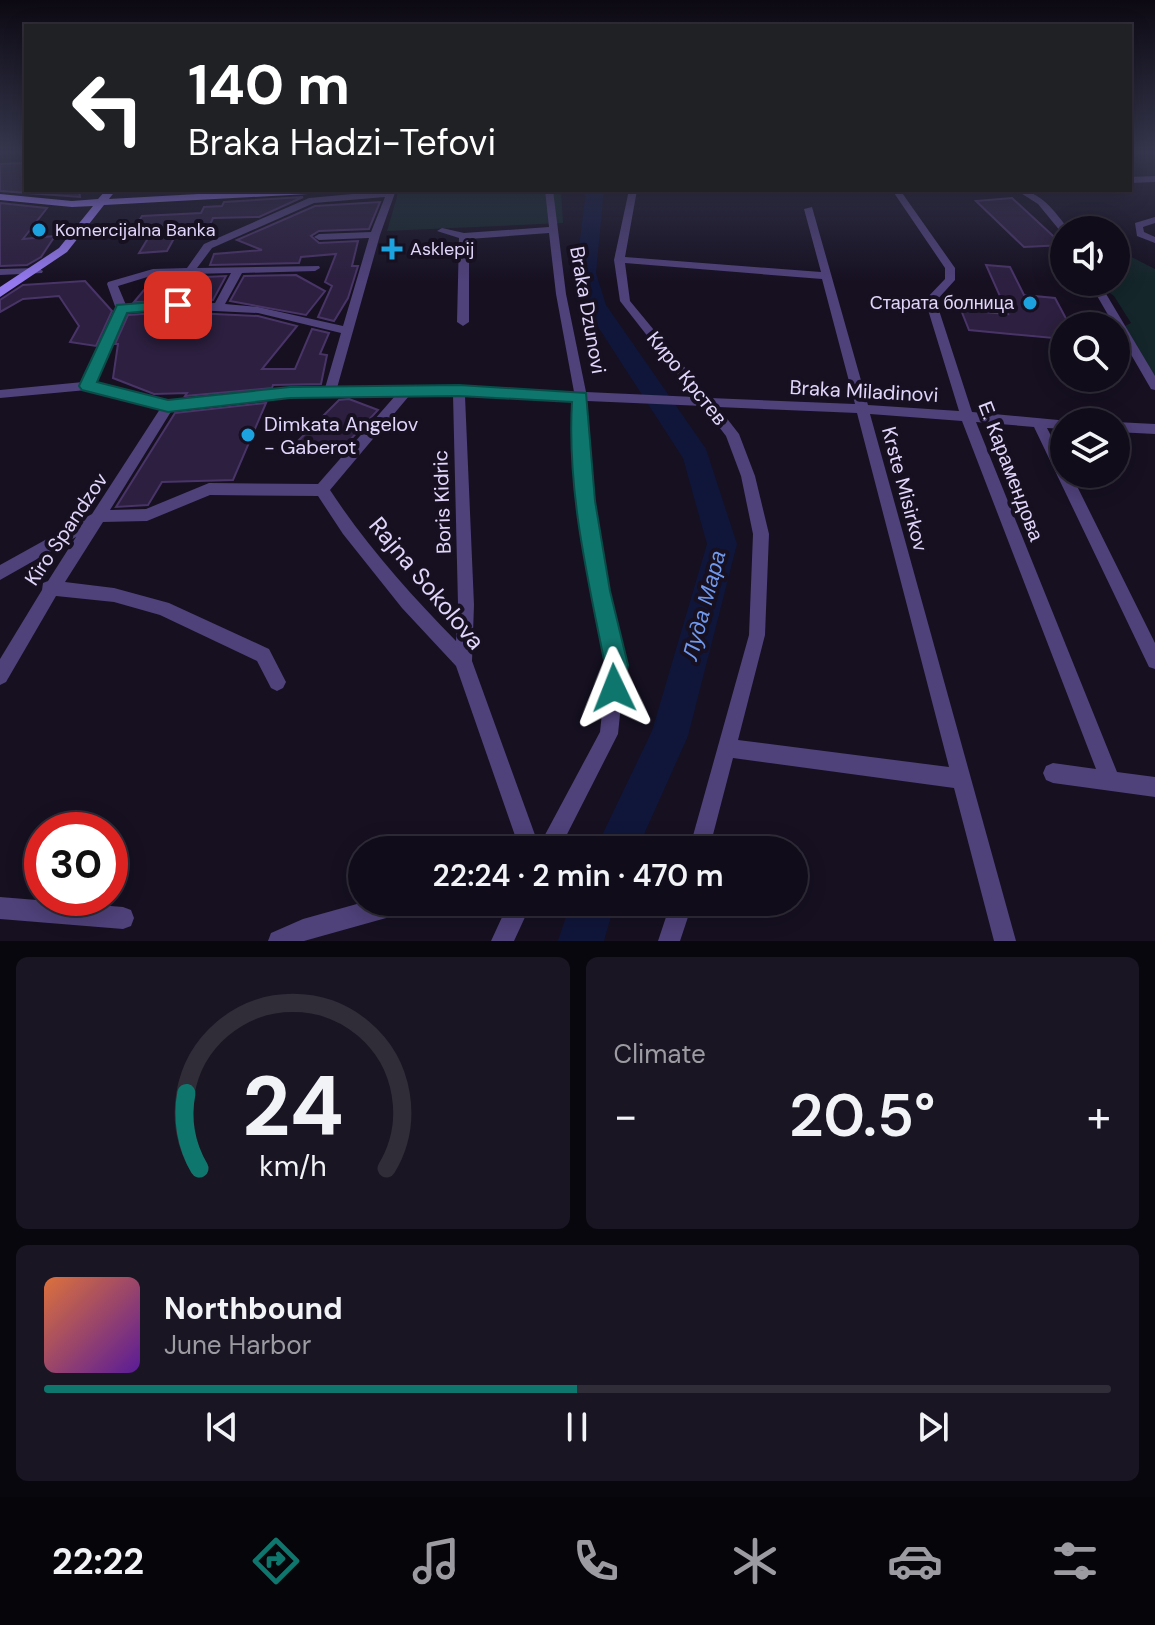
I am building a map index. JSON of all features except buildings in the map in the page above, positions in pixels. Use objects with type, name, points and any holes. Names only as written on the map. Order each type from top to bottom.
[{"type":"street","points":[[0,293],[38,271],[63,250],[108,195]]},
{"type":"street","points":[[0,197],[46,204],[103,203],[186,195]]},
{"type":"street","points":[[189,272],[208,246],[312,200],[363,195]]},
{"type":"street","points":[[330,392],[375,235],[391,195]]},
{"type":"street","name":"Braka Dzunovi","points":[[549,195],[553,230],[588,397],[579,432],[585,501],[599,591],[616,665],[609,734],[555,836]]},
{"type":"street","name":"Киро Крстев","points":[[632,195],[619,260],[625,301],[703,404],[732,434],[748,476],[761,534],[757,635],[703,836]]},
{"type":"street","name":"Е. Карамендова","points":[[899,195],[950,268],[950,280],[930,300],[967,416],[1110,780]]},
{"type":"street","points":[[1029,195],[1041,202],[1052,216]]},
{"type":"street","name":"Krste Misirkov","points":[[809,209],[1005,941]]},
{"type":"street","points":[[1155,220],[1138,225],[1140,234],[1155,240]]},
{"type":"street","points":[[442,231],[464,236],[553,230]]},
{"type":"street","points":[[319,237],[375,235]]},
{"type":"street","points":[[463,322],[464,236]]},
{"type":"street","points":[[619,260],[827,276]]},
{"type":"street","points":[[87,386],[122,309],[112,284],[138,274],[315,268]]},
{"type":"street","points":[[0,272],[38,271]]},
{"type":"street","points":[[218,307],[237,272]]},
{"type":"street","points":[[1102,296],[1155,386]]},
{"type":"street","points":[[122,309],[178,305],[218,307],[260,311],[315,327],[348,330]]},
{"type":"street","name":"Braka Miladinovi","points":[[0,394],[87,386],[168,406],[290,393],[459,391],[863,409],[1050,423]]},
{"type":"street","points":[[0,573],[101,516],[147,515],[209,489],[322,490],[407,390]]},
{"type":"street","name":"Boris Kidric","points":[[459,391],[466,605],[463,661]]},
{"type":"street","name":"Kiro Spandzov","points":[[0,676],[49,588],[101,516],[168,406]]},
{"type":"street","points":[[1038,422],[1155,661]]},
{"type":"street","points":[[1130,428],[1155,429]]},
{"type":"street","name":"Rajna Sokolova","points":[[322,490],[348,530],[408,603],[463,661],[525,836]]},
{"type":"street","points":[[49,588],[114,595],[163,608],[263,655],[277,682]]},
{"type":"street","points":[[728,748],[962,779]]},
{"type":"street","points":[[1053,773],[1155,787]]},
{"type":"street","points":[[0,908],[123,918]]},
{"type":"street","points":[[279,941],[303,930],[354,916]]},
{"type":"street","points":[[502,941],[514,916]]},
{"type":"street","points":[[669,941],[677,916]]},
{"type":"shaded area","points":[[398,195],[561,195],[563,223],[387,231]]},
{"type":"shaded area","points":[[1130,256],[1155,269],[1155,386],[1130,343],[1130,312],[1124,312],[1114,296],[1130,296]]},
{"type":"waterway","name":"Луда Мара","points":[[594,195],[586,273],[595,305],[696,456],[722,544],[669,736],[623,836]]},
{"type":"waterway","name":"Луда Мара","points":[[581,941],[589,916]]},
{"type":"place","name":"Komercijalna Banka","points":[[39,230]]},
{"type":"place","name":"Asklepij","points":[[392,249]]},
{"type":"place","name":"Старата болница","points":[[1030,303]]},
{"type":"place","name":"Dimkata Angelov - Gaberot","points":[[248,435]]},
{"type":"route","points":[[178,305],[122,309],[87,386],[168,406],[290,393],[407,390],[581,397],[579,432],[585,501],[599,591],[616,665],[614,688]]}]
